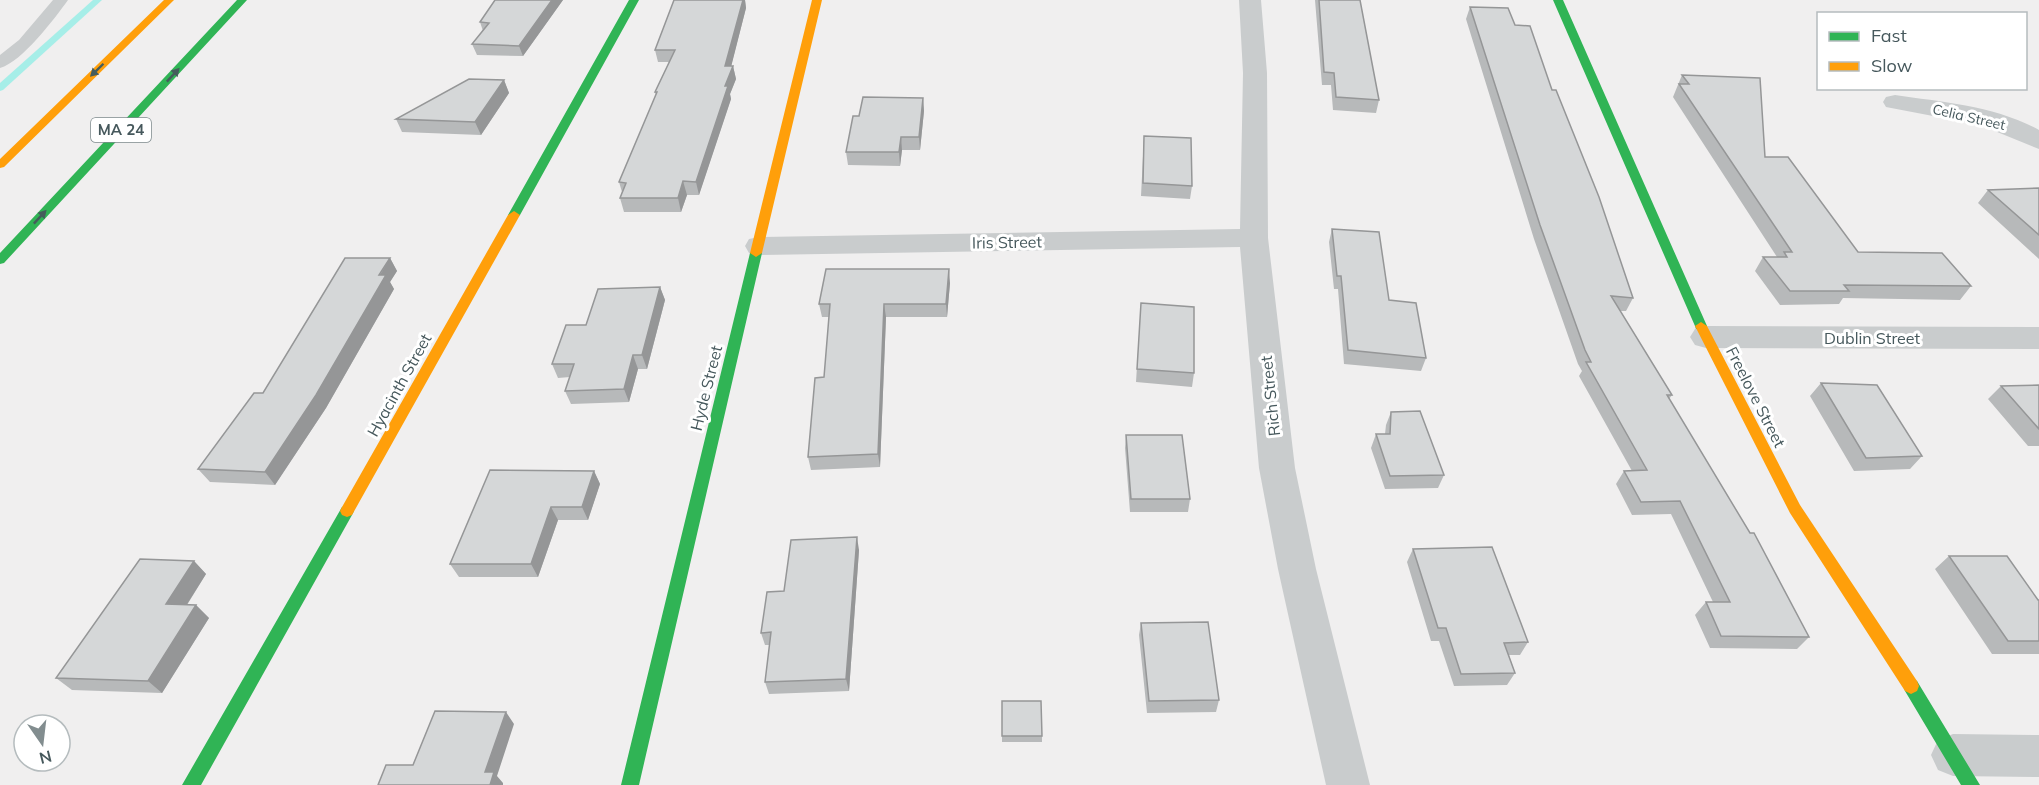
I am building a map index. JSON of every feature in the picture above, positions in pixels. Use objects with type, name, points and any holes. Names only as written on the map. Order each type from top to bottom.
[{"type":"main road","points":[[0,165],[169,0]]},
{"type":"main road","name":"MA 24","points":[[0,260],[243,0]]},
{"type":"main road","name":"Hyacinth Street","points":[[191,785],[370,472],[633,0]]},
{"type":"main road","name":"Hyde Street","points":[[630,785],[683,549],[759,246],[817,0]]},
{"type":"main road","name":"Freelove Street","points":[[1558,0],[1706,337],[1795,509],[1962,770]]},
{"type":"street","name":"Rich Street","points":[[1250,0],[1254,73],[1254,238],[1277,468],[1297,569],[1348,785]]},
{"type":"street","name":"Celia Street","points":[[1895,102],[1984,119],[2023,130],[2039,141]]},
{"type":"street","name":"Iris Street","points":[[759,246],[1254,238]]},
{"type":"street","name":"Dublin Street","points":[[1706,337],[2039,338]]},
{"type":"street","points":[[1962,770],[2039,756]]},
{"type":"lane","points":[[0,63],[24,43],[61,0]]},
{"type":"building","points":[[495,0],[552,0],[519,46],[472,44],[489,23],[480,22]]},
{"type":"building","points":[[674,0],[743,0],[725,66],[733,66],[725,86],[728,86],[696,182],[683,181],[678,198],[620,198],[626,183],[619,182],[657,92],[655,92],[675,50],[655,50]]},
{"type":"building","points":[[1319,0],[1360,0],[1379,100],[1336,97],[1334,73],[1324,72]]},
{"type":"building","points":[[1470,7],[1508,8],[1515,25],[1530,26],[1552,90],[1556,90],[1599,197],[1633,298],[1611,296],[1672,395],[1667,395],[1750,533],[1754,533],[1809,637],[1721,636],[1706,602],[1730,602],[1680,501],[1641,502],[1624,471],[1647,470],[1586,362],[1591,362],[1540,225]]},
{"type":"building","points":[[1682,75],[1760,78],[1765,157],[1788,157],[1858,252],[1942,253],[1971,286],[1844,285],[1849,291],[1790,291],[1763,257],[1787,257],[1784,252],[1792,252],[1679,84],[1689,84]]},
{"type":"building","points":[[469,79],[504,80],[475,122],[396,119]]},
{"type":"building","points":[[863,97],[923,98],[919,137],[901,137],[899,152],[846,152],[853,116],[859,116]]},
{"type":"building","points":[[1144,136],[1191,138],[1192,186],[1143,183]]},
{"type":"building","points":[[2039,188],[2039,235],[1988,190]]},
{"type":"building","points":[[1332,229],[1379,232],[1389,300],[1416,303],[1426,358],[1348,350],[1341,276],[1337,276]]},
{"type":"building","points":[[345,258],[390,258],[379,275],[386,275],[316,395],[265,472],[198,469],[254,393],[263,393]]},
{"type":"building","points":[[826,269],[949,269],[946,304],[884,304],[878,454],[808,457],[815,378],[824,377],[830,304],[819,304]]},
{"type":"building","points":[[660,287],[642,355],[633,355],[624,389],[565,391],[574,364],[552,364],[566,325],[586,325],[598,289]]},
{"type":"building","points":[[1141,303],[1194,307],[1194,373],[1137,369]]},
{"type":"building","points":[[1821,383],[1877,385],[1922,456],[1866,458]]},
{"type":"building","points":[[2039,385],[2039,429],[2001,386]]},
{"type":"building","points":[[1420,411],[1444,475],[1390,476],[1376,434],[1390,434],[1391,412]]},
{"type":"building","points":[[1126,435],[1182,435],[1190,499],[1131,499]]},
{"type":"building","points":[[490,470],[594,471],[582,507],[551,507],[531,564],[450,564]]},
{"type":"building","points":[[857,537],[846,679],[765,682],[771,632],[761,633],[767,592],[784,591],[791,540]]},
{"type":"building","points":[[1492,547],[1528,642],[1504,643],[1515,673],[1461,674],[1446,628],[1438,628],[1413,549]]},
{"type":"building","points":[[1949,556],[2007,556],[2039,600],[2039,641],[2008,641]]},
{"type":"building","points":[[140,559],[194,561],[166,604],[196,605],[148,681],[56,678]]},
{"type":"building","points":[[1208,622],[1219,700],[1149,701],[1141,623]]},
{"type":"building","points":[[1002,701],[1041,701],[1042,736],[1002,736]]},
{"type":"building","points":[[435,711],[506,712],[485,772],[494,772],[490,785],[378,785],[386,765],[413,765]]},
{"type":"waterway","points":[[0,88],[98,0]]},
{"type":"traffic: fast","points":[[0,260],[242,0]]},
{"type":"traffic: fast","points":[[514,215],[634,0]]},
{"type":"traffic: fast","points":[[1558,0],[1701,326]]},
{"type":"traffic: fast","points":[[630,785],[756,253]]},
{"type":"traffic: fast","points":[[191,785],[347,511]]},
{"type":"traffic: fast","points":[[1911,686],[1971,785]]},
{"type":"traffic: slow","points":[[0,165],[169,0]]},
{"type":"traffic: slow","points":[[756,253],[817,0]]},
{"type":"traffic: slow","points":[[347,511],[514,215]]},
{"type":"traffic: slow","points":[[1701,326],[1795,509],[1911,686]]}]
